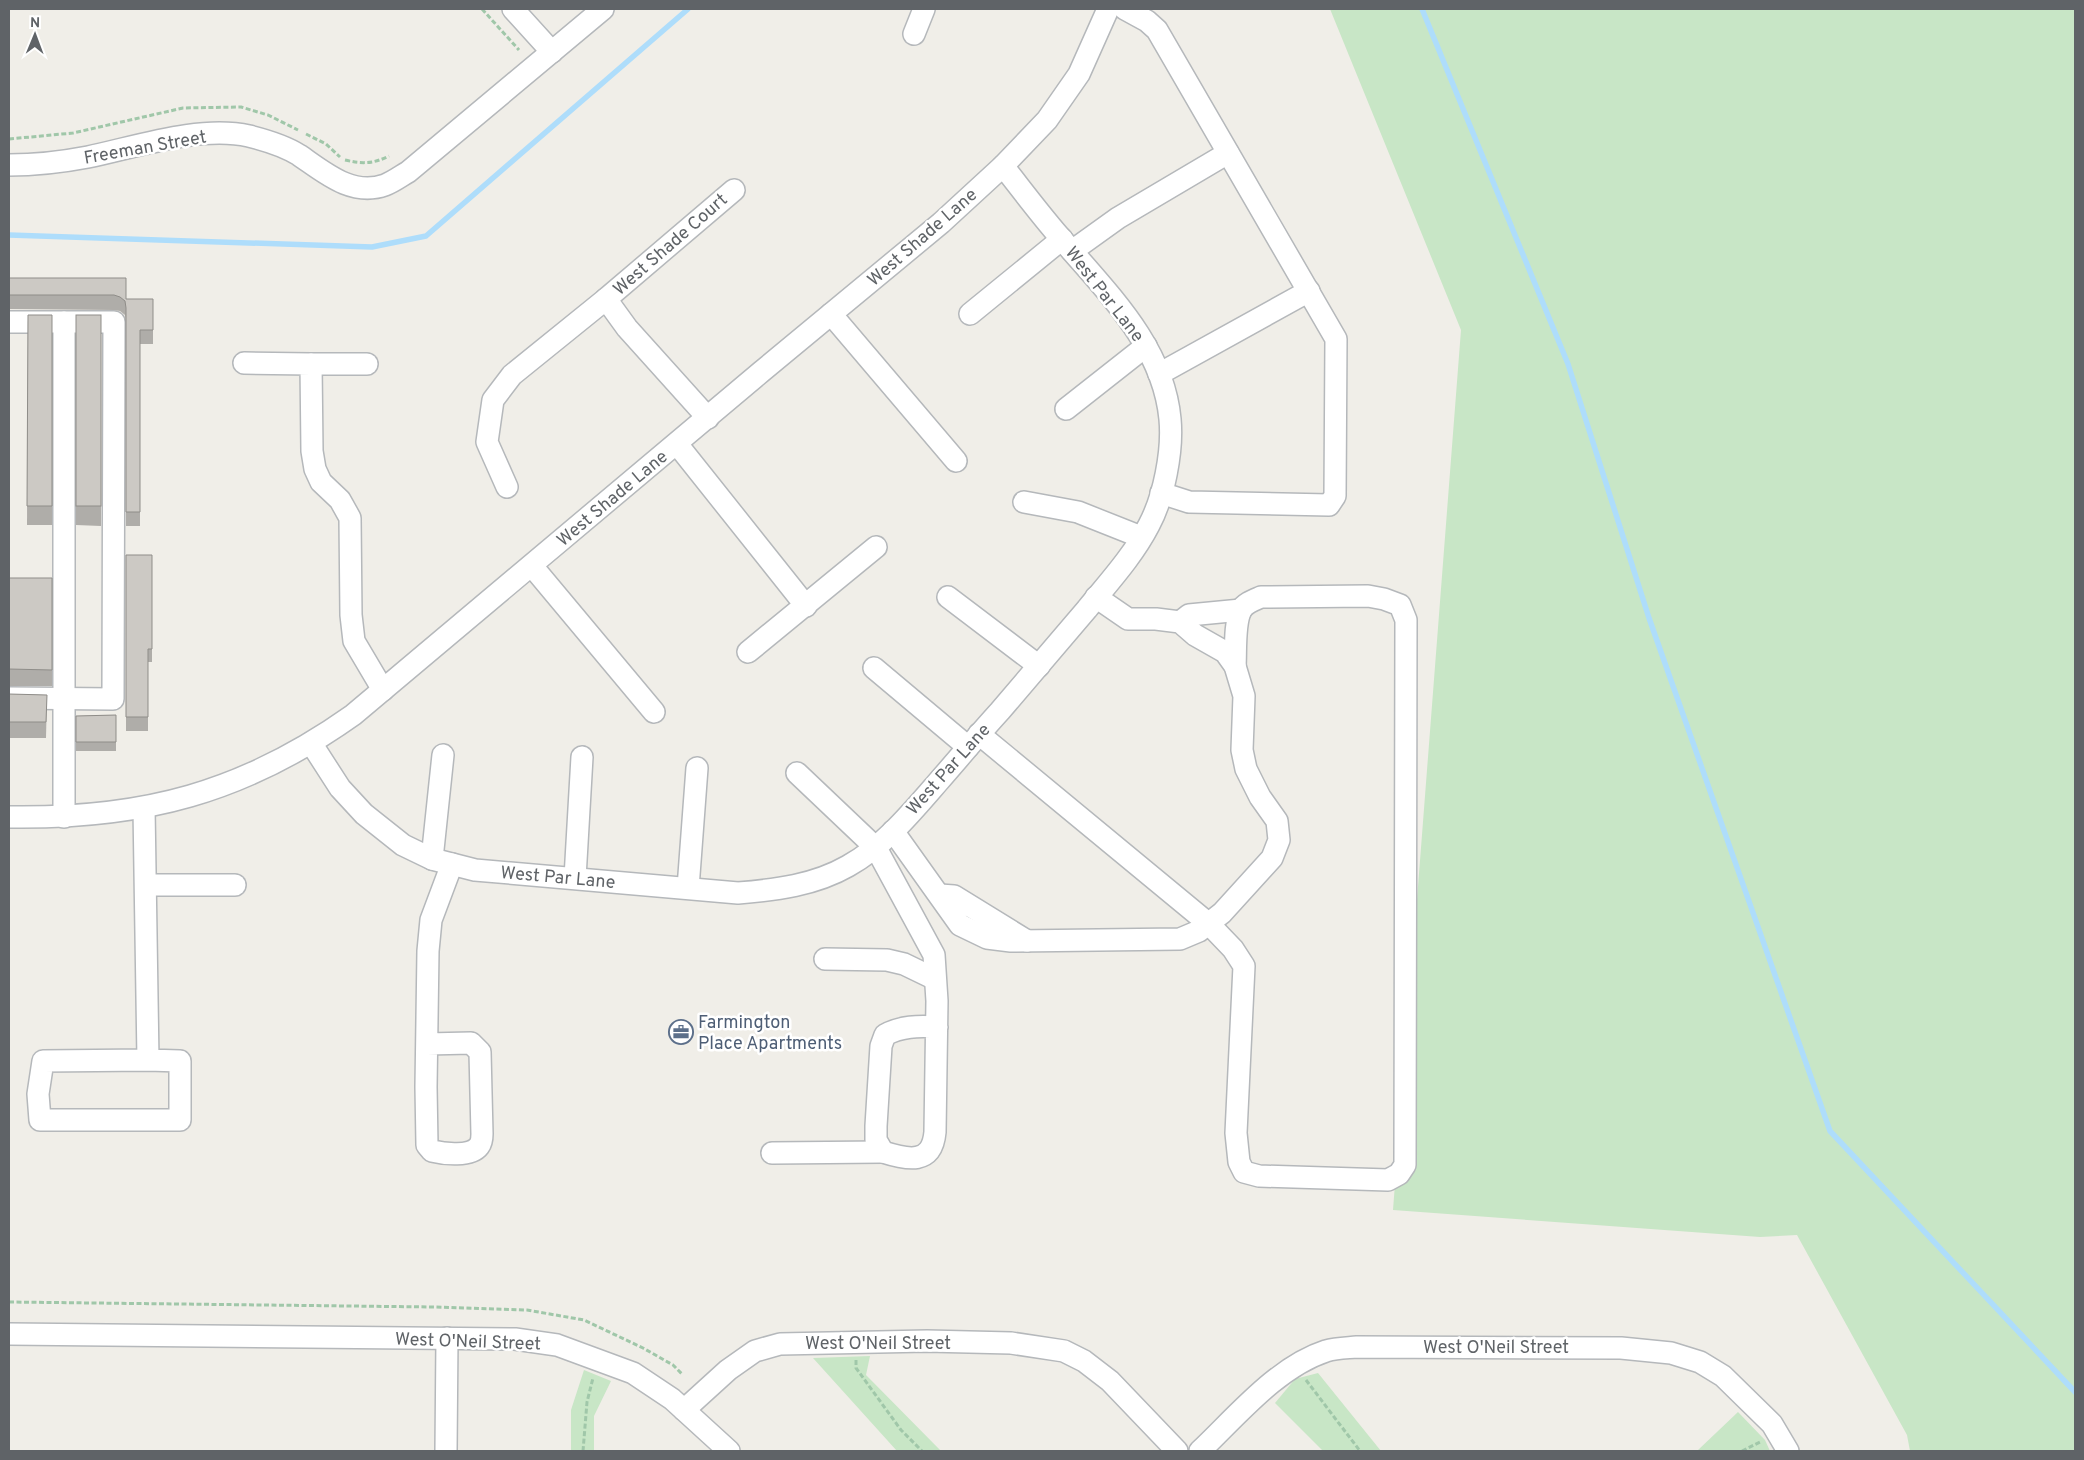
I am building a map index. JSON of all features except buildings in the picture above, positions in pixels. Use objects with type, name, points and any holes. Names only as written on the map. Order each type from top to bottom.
[{"type":"street","points":[[513,9],[552,52]]},
{"type":"street","name":"Freeman Street","points":[[9,165],[87,158],[166,140],[197,135],[227,134],[249,136],[275,144],[298,155],[315,168],[341,183],[357,187],[385,185],[408,172],[603,9]]},
{"type":"street","points":[[914,34],[924,9]]},
{"type":"street","name":"West Shade Lane","points":[[9,817],[64,817],[144,808],[190,797],[239,780],[284,759],[354,715],[941,223],[1003,166],[1048,120],[1079,74],[1108,9]]},
{"type":"street","points":[[1125,9],[1147,21],[1157,30],[1336,339],[1335,496],[1329,505],[1189,502],[1161,493]]},
{"type":"street","points":[[970,314],[1067,245],[1228,153]]},
{"type":"street","name":"West Par Lane","points":[[311,743],[340,788],[364,814],[403,844],[442,862],[475,870],[738,893],[778,890],[816,880],[848,867],[876,848],[974,741],[1118,571],[1149,525],[1161,493],[1170,449],[1170,420],[1165,390],[1146,346],[1125,314],[1003,166]]},
{"type":"street","name":"West Shade Court","points":[[506,488],[487,442],[493,400],[512,375],[606,299],[734,190]]},
{"type":"street","points":[[1159,374],[1308,291]]},
{"type":"street","name":"West Shade Court","points":[[606,299],[628,328],[708,418]]},
{"type":"street","points":[[831,314],[956,461]]},
{"type":"street","points":[[9,322],[114,322],[113,698],[9,698]]},
{"type":"street","points":[[64,322],[64,817]]},
{"type":"street","points":[[1066,408],[1146,346]]},
{"type":"street","points":[[244,363],[368,364]]},
{"type":"street","points":[[311,364],[312,451],[315,469],[321,482],[340,500],[350,518],[351,615],[354,641],[383,690]]},
{"type":"street","points":[[676,444],[806,606]]},
{"type":"street","points":[[1024,502],[1078,512],[1141,537]]},
{"type":"street","points":[[748,652],[876,547]]},
{"type":"street","points":[[532,566],[654,712]]},
{"type":"street","points":[[874,668],[974,741],[1209,924],[1233,949],[1244,966],[1236,1133],[1239,1162],[1244,1172],[1259,1176],[1388,1180],[1399,1174],[1405,1165],[1406,620],[1400,605],[1368,596],[1261,597],[1247,604],[1241,610],[1237,628],[1235,666]]},
{"type":"street","points":[[948,597],[1039,666]]},
{"type":"street","points":[[893,831],[960,925],[987,938],[1027,941],[1180,939],[1199,931],[1222,913],[1272,858],[1279,840],[1277,822],[1260,797],[1246,769],[1242,750],[1244,696],[1235,666],[1225,652],[1195,635],[1180,622],[1156,619],[1128,619],[1096,597]]},
{"type":"street","points":[[1180,622],[1189,615],[1241,610]]},
{"type":"street","points":[[427,1044],[471,1043],[480,1052],[482,1134],[481,1143],[478,1148],[470,1152],[440,1153],[432,1151],[428,1145],[427,1044],[428,951],[431,920],[442,862],[443,755]]},
{"type":"street","points":[[575,878],[582,757]]},
{"type":"street","points":[[688,888],[697,768]]},
{"type":"street","points":[[772,1153],[883,1152],[897,1156],[920,1158],[928,1153],[934,1145],[937,1027],[934,955],[876,848],[797,773]]},
{"type":"street","points":[[144,808],[148,1060]]},
{"type":"street","points":[[146,885],[235,885]]},
{"type":"street","points":[[825,959],[887,960],[904,964],[935,979]]},
{"type":"street","points":[[883,1152],[876,1140],[876,1126],[881,1046],[885,1035],[893,1030],[914,1026],[937,1027]]},
{"type":"street","points":[[148,1060],[180,1061],[180,1120],[40,1120],[38,1094],[43,1061],[148,1060]]},
{"type":"street","name":"West O'Neil Street","points":[[9,1334],[515,1339],[557,1345],[594,1357],[633,1373],[672,1398],[684,1410],[728,1370],[755,1352],[780,1344],[1011,1343],[1064,1351],[1084,1361],[1110,1380],[1177,1451]]},
{"type":"street","points":[[446,1451],[448,1338]]},
{"type":"street","name":"West O'Neil Street","points":[[1200,1451],[1280,1376],[1302,1362],[1327,1351],[1357,1347],[1621,1348],[1672,1353],[1700,1362],[1723,1376],[1772,1424],[1788,1451]]},
{"type":"street","points":[[684,1410],[729,1451]]},
{"type":"path","points":[[482,9],[519,50]]},
{"type":"path","points":[[9,1302],[434,1307],[527,1310],[584,1320],[643,1348],[673,1365],[683,1375]]},
{"type":"path","points":[[855,1355],[856,1368],[900,1430],[922,1451]]},
{"type":"path","points":[[583,1451],[587,1402],[593,1377]]},
{"type":"path","points":[[1305,1378],[1360,1451]]},
{"type":"path","points":[[1742,1451],[1762,1441]]},
{"type":"green space","points":[[1330,9],[2075,9],[2075,1451],[1910,1451],[1907,1435],[1797,1235],[1760,1237],[1393,1210],[1461,330]]},
{"type":"green space","points":[[870,1356],[866,1375],[941,1451],[897,1451],[813,1358]]},
{"type":"green space","points":[[584,1370],[611,1381],[594,1416],[594,1451],[571,1451],[571,1410]]},
{"type":"green space","points":[[1318,1373],[1381,1451],[1323,1451],[1275,1403],[1295,1379]]},
{"type":"green space","points":[[1738,1412],[1765,1440],[1770,1451],[1697,1451]]},
{"type":"waterway","points":[[9,235],[372,247],[426,236],[688,9]]},
{"type":"waterway","points":[[1422,9],[1568,364],[1649,618],[1830,1131],[2075,1392]]},
{"type":"place","name":"Farmington Place Apartments","points":[[681,1032]]}]
